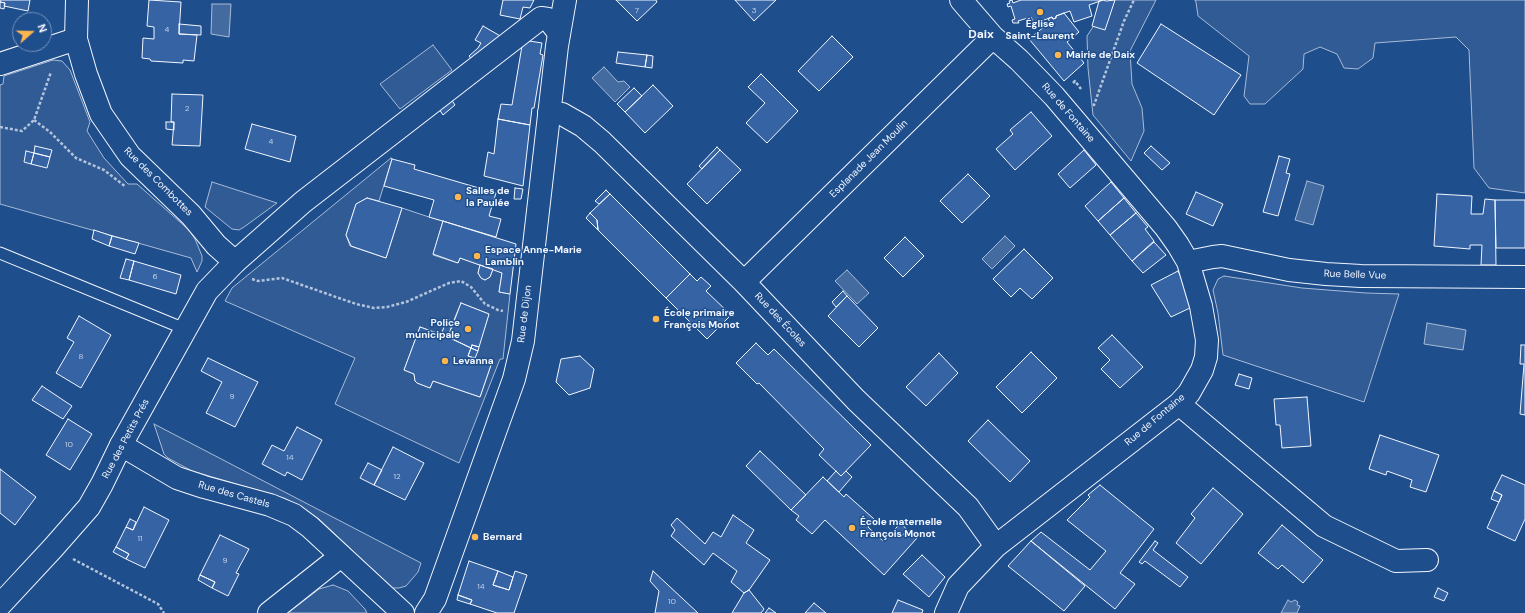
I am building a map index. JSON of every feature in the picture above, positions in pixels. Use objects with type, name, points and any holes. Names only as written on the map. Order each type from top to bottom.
[{"type":"street","name":"Rue des Combottes","points":[[77,0],[76,39],[86,74],[101,114],[130,156],[191,215],[216,245],[235,262]]},
{"type":"street","name":"Rue de Dijon","points":[[426,613],[435,599],[514,379],[523,341],[549,113],[559,33],[565,0]]},
{"type":"street","name":"Rue de Fontaine","points":[[946,613],[958,586],[996,546],[1178,404],[1189,393],[1196,382],[1206,357],[1206,340],[1197,290],[1188,262],[1178,245],[1166,228],[1054,96],[993,36],[961,0]]},
{"type":"street","name":"Rue des Petits Prés","points":[[0,605],[53,548],[89,506],[102,484],[121,445],[207,291],[235,262],[302,202],[541,18],[548,19],[559,33]]},
{"type":"street","name":"Esplanade Jean Moulin","points":[[744,282],[993,36]]},
{"type":"street","points":[[0,64],[76,39]]},
{"type":"street","name":"Rue des Écoles","points":[[549,113],[562,114],[583,126],[602,142],[744,282],[856,400],[968,507],[996,546]]},
{"type":"street","name":"Rue Belle Vue","points":[[1188,262],[1222,256],[1289,270],[1326,274],[1361,276],[1525,277]]},
{"type":"street","points":[[1178,404],[1324,526],[1396,561],[1427,560]]},
{"type":"street","name":"Rue des Castels","points":[[121,445],[177,478],[270,505],[294,515],[310,527],[403,613]]},
{"type":"street","points":[[269,613],[341,556]]},
{"type":"lane","points":[[0,253],[185,329]]},
{"type":"path","points":[[1089,99],[1094,105],[1124,21],[1134,0]]},
{"type":"path","points":[[1054,96],[1075,81],[1085,93]]},
{"type":"path","points":[[34,120],[50,132],[76,158],[104,170],[127,188]]},
{"type":"path","points":[[258,281],[282,278],[356,304],[374,308],[387,307],[406,302],[449,283],[461,281],[470,287],[485,304],[498,310],[526,313]]},
{"type":"path","points":[[53,548],[158,604],[164,613]]},
{"type":"shaded area","points":[[1111,0],[1156,0],[1130,51],[1132,84],[1142,108],[1144,131],[1131,161],[1093,115],[1088,68],[1087,36]]},
{"type":"shaded area","points":[[1195,0],[1525,0],[1525,193],[1489,188],[1474,168],[1469,50],[1456,37],[1375,43],[1373,58],[1358,69],[1344,68],[1337,54],[1320,47],[1304,54],[1303,69],[1265,104],[1250,104],[1244,96],[1249,56],[1198,16]]},
{"type":"shaded area","points":[[212,4],[231,4],[229,37],[211,34]]},
{"type":"shaded area","points":[[433,45],[452,70],[400,109],[380,84]]},
{"type":"shaded area","points":[[53,60],[62,61],[70,70],[90,122],[87,131],[104,158],[128,184],[137,184],[189,230],[195,239],[202,256],[202,261],[197,272],[191,258],[0,204],[0,85],[3,84],[4,76]]},
{"type":"shaded area","points":[[604,67],[618,82],[624,81],[630,87],[615,102],[592,78]]},
{"type":"shaded area","points":[[391,158],[392,159],[379,201],[367,198],[356,204],[346,235],[350,246],[386,258],[402,208],[443,221],[433,255],[458,263],[460,258],[480,265],[478,273],[481,278],[485,280],[490,277],[493,269],[502,273],[499,292],[510,294],[503,359],[500,359],[459,463],[335,404],[355,358],[225,301],[232,288]],"holes":[[[461,303],[489,314],[475,358],[491,365],[480,397],[433,381],[430,388],[417,383],[415,381],[414,374],[404,370],[420,327],[441,335],[447,319],[453,322]]]},
{"type":"shaded area","points":[[1307,181],[1324,186],[1313,225],[1295,220]]},
{"type":"shaded area","points":[[212,182],[277,203],[239,230],[232,229],[205,207]]},
{"type":"shaded area","points":[[1005,236],[1015,246],[992,269],[982,259]]},
{"type":"shaded area","points":[[847,270],[869,293],[857,304],[835,281]]},
{"type":"shaded area","points":[[1224,276],[1302,288],[1399,294],[1364,402],[1223,355],[1218,313],[1213,290],[1218,279]]},
{"type":"shaded area","points":[[1427,323],[1466,330],[1463,350],[1424,344]]},
{"type":"shaded area","points":[[154,424],[421,563],[418,572],[406,586],[392,588],[319,519],[302,507],[284,498],[192,471],[168,458],[164,454]]},
{"type":"shaded area","points":[[333,585],[348,591],[367,613],[288,613],[319,589]]},
{"type":"shaded area","points":[[1288,600],[1291,602],[1295,600],[1298,602],[1297,605],[1300,606],[1297,613],[1281,613]]},
{"type":"building","points":[[0,0],[30,0],[28,11],[4,6],[5,3],[0,2]]},
{"type":"building","points":[[149,0],[181,2],[179,34],[197,35],[194,61],[183,60],[183,63],[151,61],[150,59],[142,58],[143,38],[154,39],[154,27],[147,26]]},
{"type":"building","points":[[503,0],[534,0],[530,8],[523,7],[520,19],[500,15]]},
{"type":"building","points":[[616,0],[656,0],[657,2],[637,21]]},
{"type":"building","points":[[735,0],[776,0],[754,21]]},
{"type":"building","name":"Église Saint-Laurent","points":[[1012,0],[1013,3],[1021,0],[1103,0],[1089,5],[1092,16],[1074,22],[1070,11],[1056,16],[1056,18],[1053,19],[1052,17],[1034,25],[1031,22],[1033,21],[1031,17],[1018,21],[1019,23],[1013,23],[1012,20],[1015,19],[1011,6],[1008,7],[1007,4]]},
{"type":"building","points":[[1115,0],[1105,30],[1092,26],[1099,1]]},
{"type":"building","points":[[0,2],[5,3],[4,9],[0,8]]},
{"type":"building","points":[[1064,13],[1079,32],[1067,42],[1084,63],[1064,81],[1029,39],[1050,22],[1048,19],[1052,17],[1053,19],[1056,18],[1056,16]]},
{"type":"building","points":[[179,24],[201,26],[201,35],[179,34]]},
{"type":"building","points":[[1161,24],[1241,75],[1214,115],[1137,63]]},
{"type":"building","points":[[483,26],[502,37],[474,62],[469,56],[481,43],[475,40]]},
{"type":"building","points":[[832,36],[853,57],[819,91],[798,71]]},
{"type":"building","points":[[523,40],[542,43],[540,54],[543,55],[530,125],[498,119],[501,104],[512,105]]},
{"type":"building","points":[[618,52],[647,55],[645,67],[616,63]]},
{"type":"building","points":[[647,55],[653,56],[652,68],[645,67]]},
{"type":"building","points":[[761,74],[798,111],[767,143],[746,123],[765,103],[748,87]]},
{"type":"building","points":[[653,85],[673,106],[645,133],[625,112]]},
{"type":"building","points":[[634,88],[642,96],[625,112],[617,104]]},
{"type":"building","points":[[172,94],[203,95],[200,146],[172,145],[174,122],[171,122]]},
{"type":"building","points":[[449,96],[455,105],[443,115],[437,106]]},
{"type":"building","points":[[1031,112],[1052,136],[1015,170],[996,149],[1013,134],[1010,130]]},
{"type":"building","points":[[498,119],[530,125],[523,186],[484,176],[488,152],[494,154]]},
{"type":"building","points":[[166,122],[174,122],[174,130],[166,129]]},
{"type":"building","points":[[252,124],[296,136],[290,162],[245,149]]},
{"type":"building","points":[[35,146],[52,150],[50,157],[34,153]]},
{"type":"building","points":[[1151,146],[1170,163],[1162,170],[1144,153]]},
{"type":"building","points":[[717,147],[720,150],[702,169],[699,166]]},
{"type":"building","points":[[720,150],[741,170],[707,204],[687,184]]},
{"type":"building","points":[[1084,150],[1096,165],[1070,188],[1058,174]]},
{"type":"building","points":[[26,151],[34,153],[31,164],[24,162]]},
{"type":"building","points":[[34,153],[50,157],[47,168],[31,164]]},
{"type":"building","points":[[1279,156],[1290,159],[1286,173],[1290,174],[1278,216],[1263,212]]},
{"type":"building","name":"Salles de la Paulée","points":[[392,159],[415,165],[414,169],[496,193],[489,216],[501,219],[496,237],[429,217],[434,200],[384,186]]},
{"type":"building","points":[[968,174],[990,196],[962,223],[940,201]]},
{"type":"building","points":[[1111,182],[1124,198],[1098,221],[1085,206]]},
{"type":"building","points":[[515,188],[523,189],[521,199],[514,199]]},
{"type":"building","points":[[606,190],[610,194],[599,204],[595,201]]},
{"type":"building","points":[[1196,192],[1223,204],[1213,226],[1186,214]]},
{"type":"building","points":[[610,194],[690,274],[666,298],[598,230],[597,220],[590,213]]},
{"type":"building","points":[[1437,194],[1472,196],[1471,214],[1483,214],[1485,199],[1495,200],[1496,265],[1481,265],[1482,245],[1470,245],[1470,249],[1434,246]]},
{"type":"building","points":[[367,198],[402,208],[386,258],[351,246],[346,235],[356,204]]},
{"type":"building","points":[[1124,198],[1136,213],[1110,235],[1098,221]]},
{"type":"building","points":[[1495,200],[1525,200],[1525,248],[1496,248]]},
{"type":"building","points":[[590,213],[597,220],[598,230],[586,218]]},
{"type":"building","points":[[1136,213],[1148,227],[1145,229],[1154,241],[1132,261],[1110,235]]},
{"type":"building","name":"Espace Anne-Marie Lamblin","points":[[443,221],[516,244],[510,294],[499,292],[502,273],[460,258],[458,263],[433,254]]},
{"type":"building","points":[[94,230],[112,236],[109,246],[92,239]]},
{"type":"building","points":[[112,236],[139,243],[135,254],[109,246]]},
{"type":"building","points":[[905,237],[924,256],[903,277],[884,258]]},
{"type":"building","points":[[1154,242],[1166,255],[1143,273],[1132,261]]},
{"type":"building","points":[[1024,249],[1053,278],[1032,299],[1020,288],[1011,297],[993,279]]},
{"type":"building","points":[[126,259],[134,261],[129,280],[120,278]]},
{"type":"building","points":[[134,261],[181,275],[176,294],[129,280]]},
{"type":"building","points":[[480,265],[493,269],[490,277],[485,280],[481,278],[478,273]]},
{"type":"building","points":[[1178,271],[1188,290],[1192,307],[1171,317],[1151,285]]},
{"type":"building","points":[[690,274],[697,281],[701,277],[711,286],[706,291],[731,315],[707,339],[666,298]]},
{"type":"building","points":[[843,291],[847,296],[836,307],[832,302]]},
{"type":"building","points":[[847,296],[878,328],[859,347],[828,316]]},
{"type":"building","name":"Police municipale","points":[[461,303],[489,314],[479,347],[472,345],[471,348],[448,337]]},
{"type":"building","points":[[79,316],[111,335],[81,388],[56,373],[74,342],[67,338]]},
{"type":"building","points":[[447,319],[453,322],[448,337],[441,335]]},
{"type":"building","name":"Levanna","points":[[420,327],[448,337],[471,348],[468,356],[491,365],[480,397],[433,381],[430,388],[417,383],[415,381],[414,374],[404,370]]},
{"type":"building","points":[[1112,335],[1143,367],[1120,388],[1101,369],[1110,360],[1098,348]]},
{"type":"building","points":[[756,343],[768,355],[774,349],[871,445],[841,476],[819,455],[824,449],[759,383],[757,384],[736,363]]},
{"type":"building","points":[[472,345],[479,347],[478,351],[471,348]]},
{"type":"building","points":[[1521,345],[1525,345],[1525,415],[1520,414],[1524,364],[1520,364]]},
{"type":"building","points":[[471,348],[478,351],[475,358],[468,356]]},
{"type":"building","points":[[1031,352],[1057,378],[1022,413],[996,387]]},
{"type":"building","points":[[939,353],[958,373],[926,406],[906,387]]},
{"type":"building","points":[[580,356],[594,369],[590,388],[569,395],[556,382],[561,359]]},
{"type":"building","points":[[208,358],[258,382],[235,427],[206,413],[222,382],[201,371]]},
{"type":"building","points":[[1239,374],[1252,378],[1249,389],[1235,385]]},
{"type":"building","points":[[42,386],[72,406],[63,419],[32,400]]},
{"type":"building","points":[[1307,397],[1311,446],[1282,448],[1280,425],[1276,425],[1274,399]]},
{"type":"building","points":[[68,419],[92,434],[70,470],[46,455]]},
{"type":"building","points":[[988,420],[1030,461],[1010,482],[968,441]]},
{"type":"building","points":[[297,427],[322,440],[302,480],[287,472],[285,476],[262,464],[272,445],[284,451]]},
{"type":"building","points":[[1380,435],[1439,455],[1426,492],[1410,487],[1412,480],[1387,471],[1386,475],[1369,469]]},
{"type":"building","points":[[393,447],[424,463],[405,500],[374,485]]},
{"type":"building","points":[[760,451],[806,495],[791,510],[746,466]]},
{"type":"building","points":[[368,463],[382,470],[374,485],[360,478]]},
{"type":"building","points":[[0,469],[36,497],[15,525],[0,513]]},
{"type":"building","points":[[836,471],[841,476],[846,471],[852,477],[839,492],[827,481]]},
{"type":"building","points":[[1502,475],[1525,485],[1525,519],[1515,541],[1487,528],[1502,495],[1494,491]]},
{"type":"building","points":[[823,477],[844,497],[846,494],[874,519],[868,527],[883,541],[895,529],[902,536],[907,530],[917,538],[884,575],[825,520],[812,534],[796,520],[799,516],[791,510]]},
{"type":"building","points":[[1100,485],[1154,529],[1120,573],[1135,584],[1115,609],[1031,541],[1041,532],[1090,570],[1106,551],[1067,520],[1090,497],[1088,495]]},
{"type":"building","points":[[1213,488],[1243,514],[1201,564],[1176,543],[1195,518],[1191,514]]},
{"type":"building","points":[[1494,491],[1502,495],[1499,502],[1491,499]]},
{"type":"building","points":[[144,507],[169,520],[145,568],[126,559],[129,554],[116,547],[126,527],[133,530]]},
{"type":"building","points":[[733,515],[754,530],[746,543],[770,560],[749,590],[744,593],[731,582],[737,571],[713,553],[704,565],[671,536],[675,530],[671,525],[677,518],[705,544],[713,532],[721,537]]},
{"type":"building","points":[[130,519],[136,522],[133,530],[126,527]]},
{"type":"building","points":[[901,523],[907,530],[902,536],[895,529]]},
{"type":"building","points":[[1282,525],[1323,560],[1303,583],[1282,565],[1278,569],[1258,553]]},
{"type":"building","points":[[220,535],[249,549],[236,573],[239,574],[228,596],[212,588],[215,582],[200,575]]},
{"type":"building","points":[[1031,541],[1085,586],[1064,611],[1008,566]]},
{"type":"building","points":[[1155,541],[1158,543],[1153,550],[1188,577],[1180,587],[1145,561],[1142,564],[1139,562]]},
{"type":"building","points":[[116,547],[129,554],[126,559],[113,552]]},
{"type":"building","points":[[922,555],[945,577],[929,597],[903,574]]},
{"type":"building","points":[[469,561],[498,571],[493,585],[509,590],[515,571],[527,575],[514,613],[497,613],[470,604],[472,600],[458,595]]},
{"type":"building","points":[[498,571],[513,577],[509,590],[493,585]]},
{"type":"building","points":[[653,571],[698,613],[655,613],[659,591],[650,581]]},
{"type":"building","points":[[200,575],[215,582],[212,588],[198,580]]},
{"type":"building","points":[[1438,588],[1448,593],[1444,601],[1434,597]]},
{"type":"building","points":[[749,590],[764,609],[761,613],[732,613],[744,593]]},
{"type":"building","points":[[458,595],[472,600],[470,604],[457,600]]},
{"type":"building","points":[[898,600],[923,610],[922,613],[892,613]]},
{"type":"building","points":[[814,603],[826,613],[805,613]]},
{"type":"building","points":[[769,608],[776,613],[765,613]]},
{"type":"place","name":"Église Saint-Laurent","points":[[1040,12]]},
{"type":"place","name":"Mairie de Daix","points":[[1058,55]]},
{"type":"place","name":"Salles de la Paulée","points":[[458,197]]},
{"type":"place","name":"Espace Anne-Marie Lamblin","points":[[477,256]]},
{"type":"place","name":"École primaire François Monot","points":[[656,319]]},
{"type":"place","name":"Police municipale","points":[[468,329]]},
{"type":"place","name":"Levanna","points":[[445,361]]},
{"type":"place","name":"École maternelle François Monot","points":[[852,528]]},
{"type":"place","name":"Bernard","points":[[475,537]]},
{"type":"district","name":"Daix","points":[[981,35]]}]
